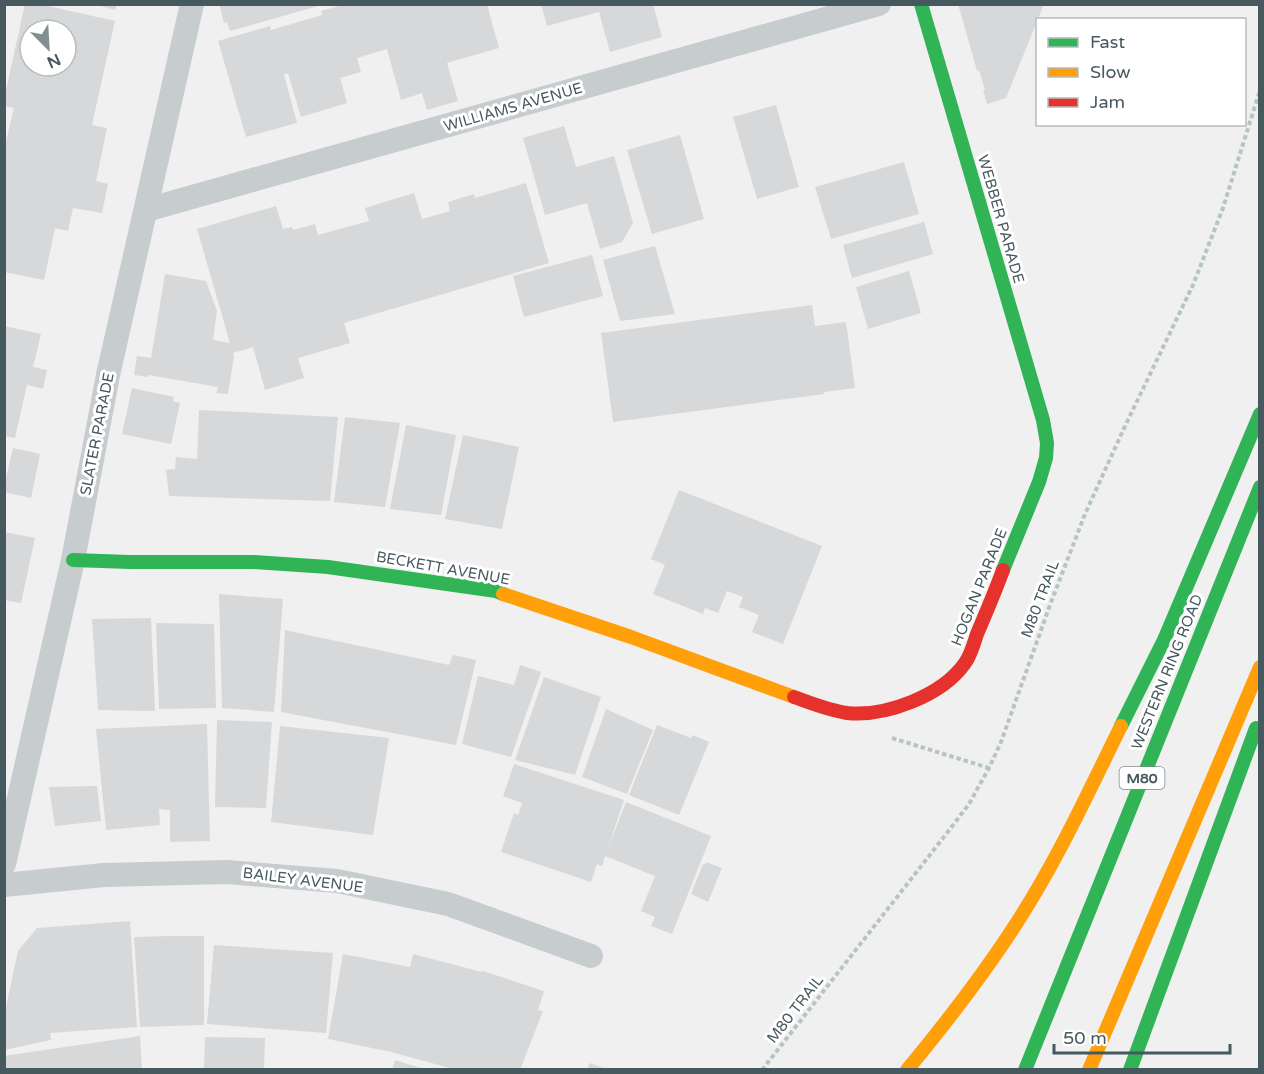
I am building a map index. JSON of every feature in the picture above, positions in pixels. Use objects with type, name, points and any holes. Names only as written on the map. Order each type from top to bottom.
[{"type":"main road","name":"WEBBER PARADE","points":[[921,4],[1040,409],[1047,443]]},
{"type":"main road","points":[[907,1070],[975,984],[1017,922],[1057,855],[1164,640],[1260,414]]},
{"type":"main road","name":"HOGAN PARADE","points":[[896,707],[943,686],[966,662],[1039,482],[1046,458],[1047,443]]},
{"type":"main road","name":"WESTERN RING ROAD","points":[[1025,1070],[1260,487]]},
{"type":"main road","name":"BECKETT AVENUE","points":[[73,560],[254,562],[328,567],[496,591],[642,641],[825,708],[853,713],[896,707]]},
{"type":"main road","points":[[1089,1070],[1260,667]]},
{"type":"main road","points":[[1130,1070],[1260,717]]},
{"type":"street","name":"SLATER PARADE","points":[[4,864],[73,560],[108,375],[192,4]]},
{"type":"street","name":"WILLIAMS AVENUE","points":[[146,210],[879,4]]},
{"type":"street","name":"BAILEY AVENUE","points":[[4,885],[104,875],[227,872],[337,881],[448,904],[591,956]]},
{"type":"path","name":"M80 TRAIL","points":[[762,1070],[969,804],[989,768],[1085,514],[1193,285],[1223,208],[1260,90]]},
{"type":"path","points":[[897,739],[989,768]]},
{"type":"building","points":[[25,4],[39,4],[115,21],[92,125],[107,128],[96,181],[108,184],[102,213],[73,208],[68,231],[55,228],[44,280],[4,272],[4,150],[14,108],[4,106],[18,36],[18,78],[78,78],[78,18],[22,18]]},
{"type":"building","points":[[94,4],[117,4],[115,10]]},
{"type":"building","points":[[219,4],[322,5],[230,31],[227,22],[224,23]]},
{"type":"building","points":[[346,4],[487,4],[499,48],[447,63],[458,101],[427,110],[422,93],[401,100],[387,49],[357,58],[361,72],[340,78],[347,103],[301,117],[288,73],[284,75],[297,123],[246,137],[218,41],[270,26],[271,30],[322,15],[321,11]]},
{"type":"building","points":[[541,4],[653,4],[662,37],[610,52],[599,12],[547,26]]},
{"type":"building","points":[[958,4],[1044,4],[1038,18],[1036,18],[1036,24],[1006,98],[987,104],[979,70],[977,71]]},
{"type":"building","points":[[776,105],[799,187],[757,199],[733,117]]},
{"type":"building","points":[[564,126],[576,167],[614,156],[633,223],[622,242],[600,249],[587,203],[545,215],[523,138]]},
{"type":"building","points":[[680,135],[704,219],[652,234],[627,150]]},
{"type":"building","points":[[904,162],[919,214],[831,239],[815,187]]},
{"type":"building","points":[[526,183],[549,263],[344,323],[350,343],[298,358],[304,378],[265,390],[253,347],[233,353],[228,394],[216,393],[218,387],[148,375],[148,377],[134,375],[137,356],[151,358],[165,274],[206,281],[217,311],[213,340],[230,343],[197,229],[276,206],[283,229],[292,227],[293,230],[315,224],[318,235],[369,221],[365,208],[414,193],[422,219],[450,211],[448,202],[474,194],[475,198]]},
{"type":"building","points":[[924,222],[933,254],[852,278],[843,245]]},
{"type":"building","points":[[655,246],[675,314],[620,321],[603,260]]},
{"type":"building","points":[[592,255],[603,296],[524,317],[513,276]]},
{"type":"building","points":[[909,271],[921,313],[868,329],[856,287]]},
{"type":"building","points":[[812,305],[815,326],[846,322],[855,388],[613,422],[601,333]]},
{"type":"building","points":[[4,326],[41,334],[33,367],[47,370],[43,389],[27,385],[15,438],[4,436]]},
{"type":"building","points":[[132,388],[174,397],[173,401],[180,403],[171,444],[122,434]]},
{"type":"building","points":[[199,410],[338,417],[330,501],[169,496],[166,470],[175,469],[176,457],[197,459]]},
{"type":"building","points":[[345,417],[400,423],[385,507],[334,502]]},
{"type":"building","points":[[406,425],[456,435],[441,515],[390,509]]},
{"type":"building","points":[[463,435],[519,447],[502,529],[445,519]]},
{"type":"building","points":[[13,448],[40,454],[31,498],[4,492],[4,478],[6,478]]},
{"type":"building","points":[[679,490],[822,546],[783,644],[752,632],[759,615],[739,607],[743,597],[727,591],[718,613],[705,608],[703,614],[653,594],[665,565],[651,559]]},
{"type":"building","points":[[4,532],[35,538],[21,603],[4,600]]},
{"type":"building","points":[[219,594],[283,599],[274,712],[222,708]]},
{"type":"building","points":[[151,618],[155,711],[98,710],[92,619]]},
{"type":"building","points":[[156,623],[214,624],[216,708],[159,709]]},
{"type":"building","points":[[285,630],[449,665],[453,655],[476,660],[456,745],[281,712]]},
{"type":"building","points":[[520,665],[541,672],[511,757],[462,744],[478,676],[514,685]]},
{"type":"building","points":[[544,677],[601,697],[575,775],[515,760]]},
{"type":"building","points":[[606,709],[653,730],[627,794],[582,777]]},
{"type":"building","points":[[217,720],[272,722],[266,808],[215,807]]},
{"type":"building","points":[[207,724],[210,841],[170,842],[170,810],[159,809],[160,825],[106,830],[96,729]]},
{"type":"building","points":[[657,725],[709,742],[679,815],[629,795]]},
{"type":"building","points":[[280,726],[389,738],[373,835],[271,822]]},
{"type":"building","points":[[514,764],[624,800],[608,848],[626,802],[711,836],[672,934],[651,926],[655,917],[641,911],[655,876],[605,856],[602,866],[597,864],[591,882],[501,852],[514,813],[518,815],[522,803],[503,796]]},
{"type":"building","points":[[97,786],[101,821],[55,826],[49,787]]},
{"type":"building","points":[[706,862],[722,868],[708,902],[691,894],[703,864],[705,865]]},
{"type":"building","points":[[130,921],[137,1027],[50,1033],[51,1040],[4,1050],[4,1016],[18,951],[37,928]]},
{"type":"building","points":[[204,936],[204,1025],[140,1027],[134,937]]},
{"type":"building","points":[[214,945],[333,953],[326,1033],[207,1024]]},
{"type":"building","points":[[343,954],[410,967],[413,954],[483,971],[544,991],[538,1010],[543,1011],[520,1070],[457,1070],[391,1052],[328,1039]]},
{"type":"building","points":[[140,1036],[142,1070],[4,1070],[4,1056]]},
{"type":"building","points":[[205,1037],[265,1038],[264,1070],[204,1070]]},
{"type":"building","points":[[395,1060],[424,1069],[424,1070],[392,1070]]},
{"type":"building","points":[[590,1063],[606,1069],[606,1070],[587,1070]]},
{"type":"traffic: fast","points":[[921,4],[1043,420],[1047,443],[1046,458],[1039,482],[1003,570]]},
{"type":"traffic: fast","points":[[1121,726],[1164,640],[1260,414]]},
{"type":"traffic: fast","points":[[1025,1070],[1260,487]]},
{"type":"traffic: fast","points":[[73,560],[254,562],[328,567],[496,591],[503,594]]},
{"type":"traffic: fast","points":[[1130,1070],[1256,728]]},
{"type":"traffic: slow","points":[[503,594],[631,637],[794,697]]},
{"type":"traffic: slow","points":[[1089,1070],[1260,667]]},
{"type":"traffic: slow","points":[[907,1070],[977,980],[1031,900],[1072,826],[1121,726]]},
{"type":"traffic: jam","points":[[794,697],[833,710],[862,713],[895,708],[928,694],[955,675],[967,660],[1003,570]]}]
